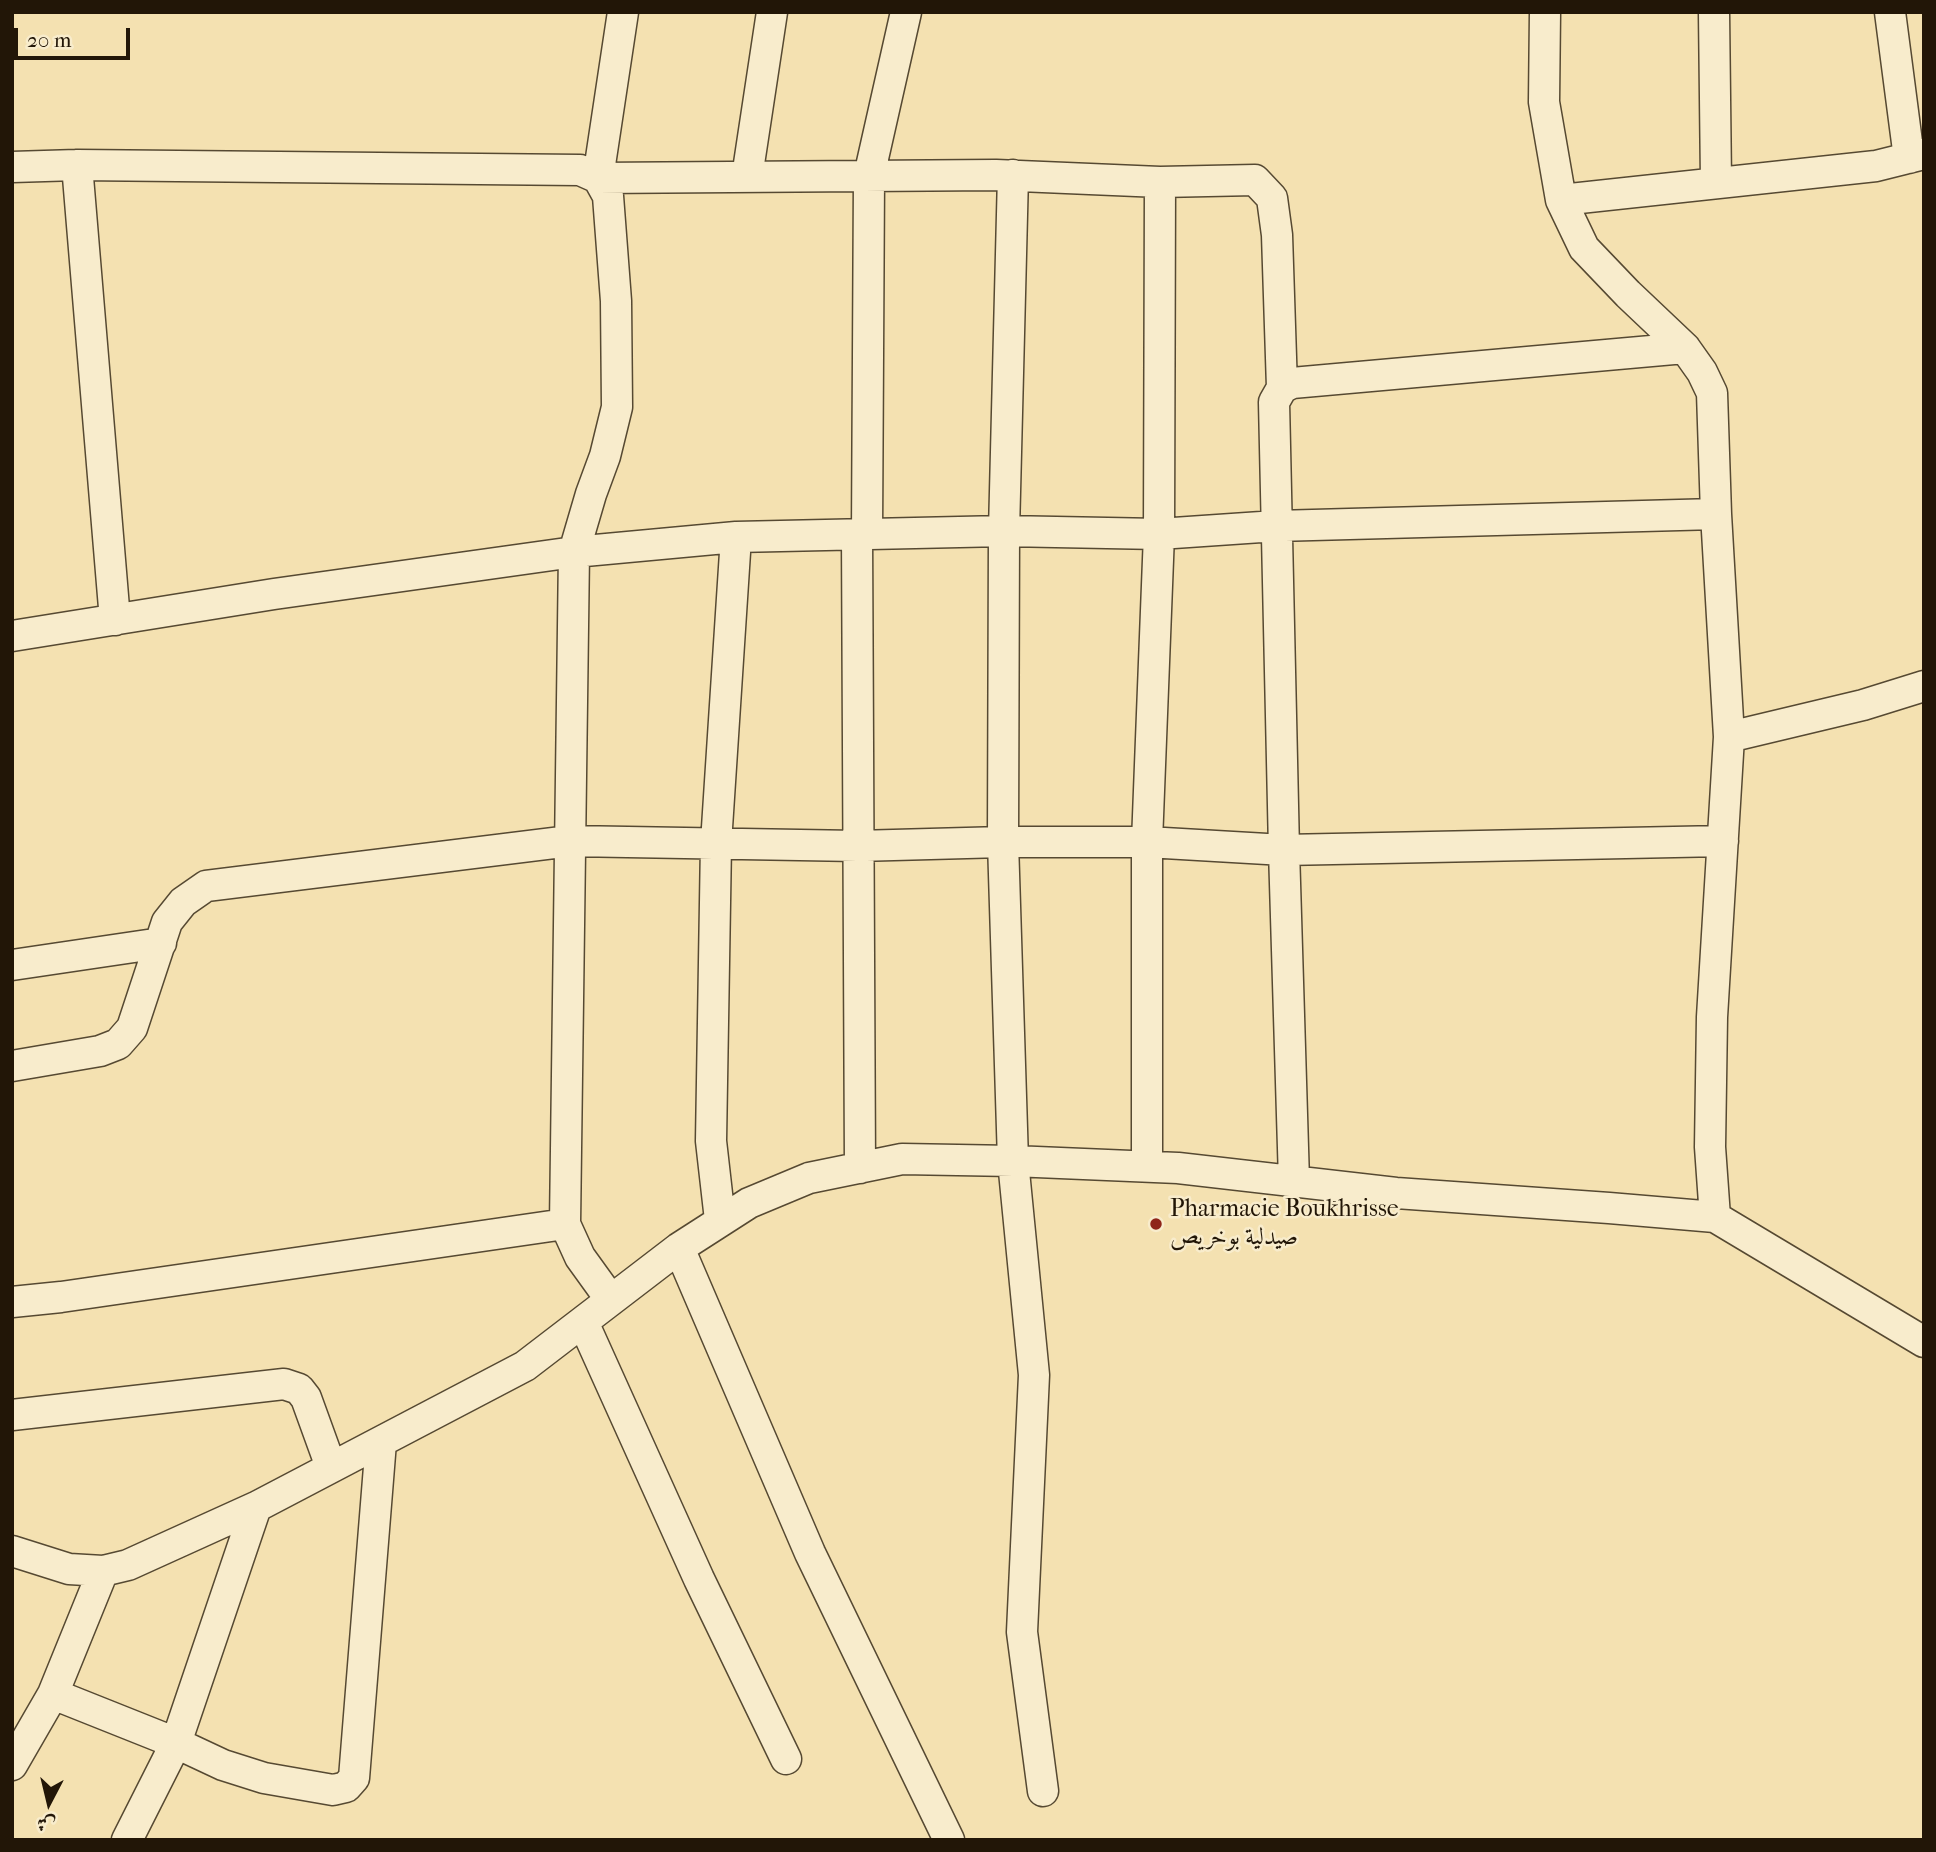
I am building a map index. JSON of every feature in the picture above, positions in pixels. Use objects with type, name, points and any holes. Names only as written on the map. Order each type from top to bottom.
[{"type":"street","points":[[611,1300],[580,1257],[565,1224],[575,552],[590,494],[605,456],[617,407],[616,301],[608,196],[598,178],[623,12]]},
{"type":"street","points":[[747,177],[772,12]]},
{"type":"street","points":[[860,1168],[857,846],[869,176],[906,12]]},
{"type":"street","points":[[1545,12],[1544,102],[1561,200],[1584,248],[1685,348],[1702,372],[1712,393],[1729,737],[1712,1017],[1710,1147],[1716,1217]]},
{"type":"street","points":[[1714,12],[1716,183]]},
{"type":"street","points":[[1561,200],[1876,166],[1916,156],[1890,12]]},
{"type":"street","points":[[78,164],[115,620]]},
{"type":"street","points":[[12,167],[78,164],[580,170],[598,178],[1013,175],[1160,182],[1255,180],[1272,198],[1277,235],[1282,388],[1274,402],[1276,526],[1294,1181]]},
{"type":"street","points":[[1013,175],[1004,531],[1003,842],[1013,1161],[1034,1375],[1022,1632],[1043,1791]]},
{"type":"street","points":[[1147,1166],[1147,842],[1159,534],[1160,182]]},
{"type":"street","points":[[1282,388],[1292,383],[1685,348]]},
{"type":"street","points":[[12,636],[274,594],[575,552],[736,537],[1004,531],[1159,534],[1276,526],[1716,514]]},
{"type":"street","points":[[720,1220],[711,1141],[716,844],[736,537]]},
{"type":"street","points":[[1729,737],[1863,705],[1924,686]]},
{"type":"street","points":[[12,1066],[100,1051],[118,1044],[132,1028],[167,922],[183,902],[206,886],[570,841],[857,846],[1147,842],[1284,850],[1723,841]]},
{"type":"street","points":[[12,965],[161,943]]},
{"type":"street","points":[[12,1551],[69,1569],[103,1571],[128,1565],[256,1507],[525,1366],[679,1248],[749,1203],[809,1178],[902,1159],[1178,1168],[1396,1193],[1716,1217],[1924,1342]]},
{"type":"street","points":[[12,1302],[565,1224]]},
{"type":"street","points":[[679,1248],[810,1553],[949,1840]]},
{"type":"street","points":[[583,1322],[699,1579],[786,1759]]},
{"type":"street","points":[[12,1415],[284,1384],[299,1389],[306,1398],[331,1467]]},
{"type":"street","points":[[53,1694],[176,1743],[223,1765],[264,1778],[333,1790],[346,1787],[354,1778],[381,1441]]},
{"type":"street","points":[[127,1840],[176,1743],[256,1507]]},
{"type":"street","points":[[12,1765],[53,1694],[103,1571]]},
{"type":"place","name":"Pharmacie Boukhrisse صيدلية بوخريص","points":[[1156,1224]]}]
